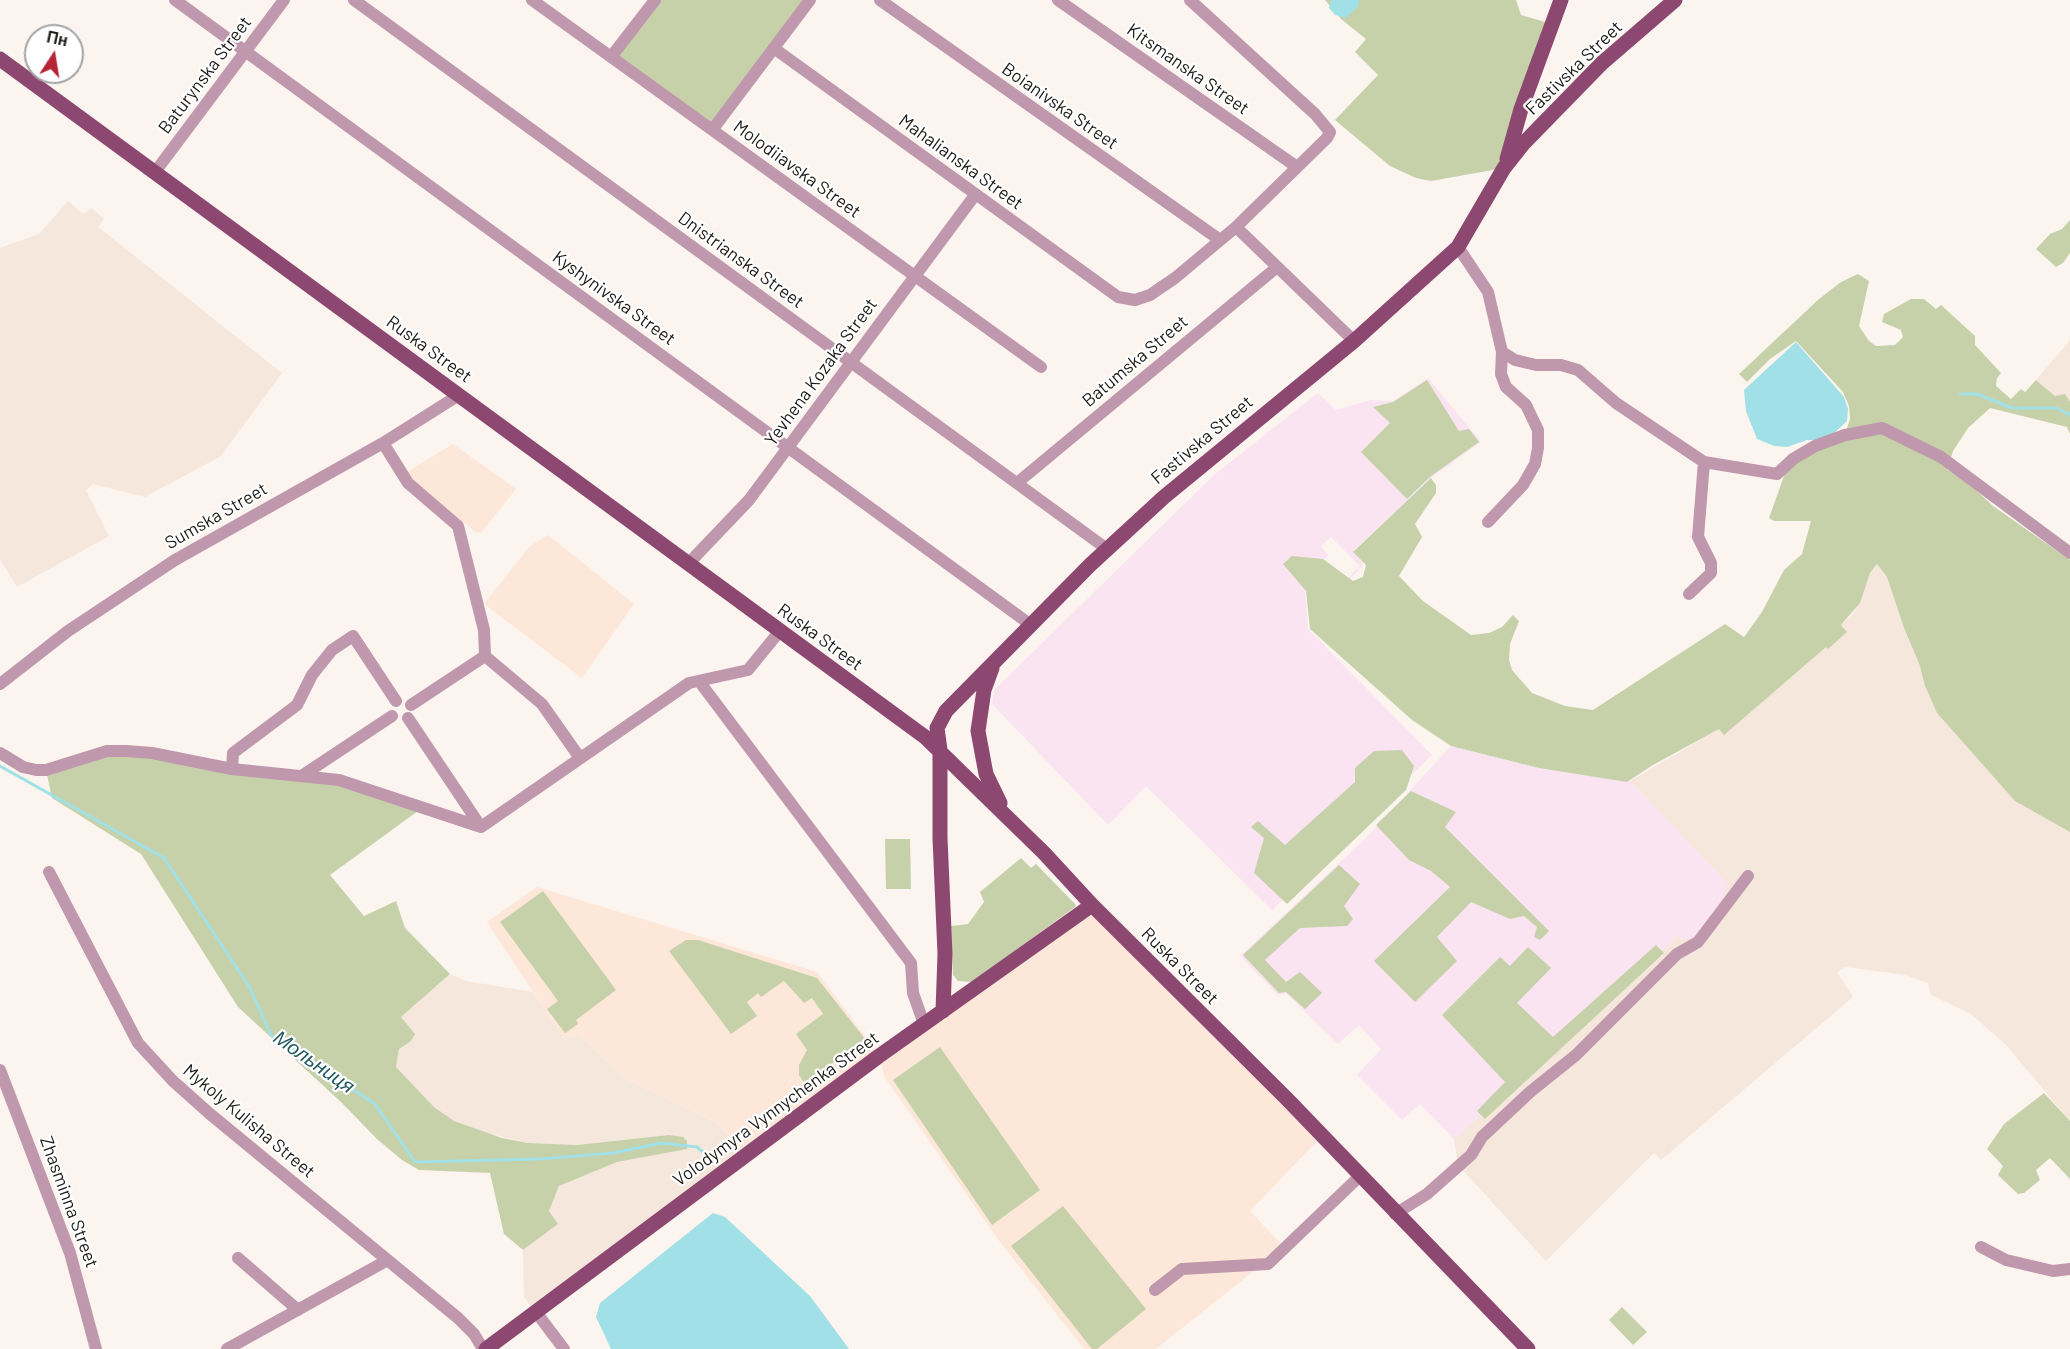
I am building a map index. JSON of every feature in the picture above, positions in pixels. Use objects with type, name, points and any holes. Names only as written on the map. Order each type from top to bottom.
[{"type":"main road","name":"Fastivska Street","points":[[1504,168],[1521,109],[1561,0]]},
{"type":"main road","name":"Fastivska Street","points":[[943,1011],[945,954],[940,838],[940,750],[937,728],[946,711],[1107,549],[1164,496],[1354,341],[1458,247],[1504,168],[1523,144],[1602,63],[1675,0]]},
{"type":"main road","name":"Ruska Street","points":[[0,59],[940,750],[1254,1066],[1528,1349]]},
{"type":"main road","points":[[994,662],[984,690],[978,731],[986,774],[994,795],[1009,818]]},
{"type":"main road","name":"Volodymyra Vynnychenka Street","points":[[485,1349],[924,1024],[1092,905]]},
{"type":"street","name":"Kyshynivska Street","points":[[175,0],[1031,625]]},
{"type":"street","name":"Baturynska Street","points":[[155,172],[284,0]]},
{"type":"street","name":"Dnistrianska Street","points":[[354,0],[1107,549]]},
{"type":"street","name":"Molodiiavska Street","points":[[532,0],[1041,367]]},
{"type":"street","points":[[611,57],[655,0]]},
{"type":"street","points":[[713,129],[810,0]]},
{"type":"street","name":"Boianivska Street","points":[[880,0],[1220,240]]},
{"type":"street","name":"Kitsmanska Street","points":[[1058,0],[1297,167]]},
{"type":"street","points":[[1190,0],[1315,114],[1330,132],[1328,138],[1220,240]]},
{"type":"street","name":"Mahalianska Street","points":[[775,49],[975,195],[1118,297],[1127,301],[1150,295],[1175,278],[1220,240]]},
{"type":"street","name":"Yevhena Kozaka Street","points":[[688,564],[735,517],[975,195]]},
{"type":"street","points":[[1236,227],[1354,341]]},
{"type":"street","points":[[1458,247],[1488,292],[1502,352],[1501,374],[1506,387],[1526,405],[1538,430],[1535,464],[1523,485],[1488,522]]},
{"type":"street","name":"Batumska Street","points":[[1017,483],[1276,268]]},
{"type":"street","points":[[1502,352],[1515,360],[1536,365],[1561,365],[1578,370],[1616,403],[1704,462],[1777,474],[1793,459],[1815,446],[1845,435],[1882,428],[1941,457],[2070,553]]},
{"type":"street","name":"Sumska Street","points":[[0,684],[68,631],[175,560],[383,442],[459,395]]},
{"type":"street","points":[[383,442],[408,483],[458,526],[480,606],[485,656],[542,704],[580,758]]},
{"type":"street","points":[[1689,594],[1711,573],[1711,563],[1698,537],[1704,462]]},
{"type":"street","points":[[481,827],[689,683],[748,670],[779,632]]},
{"type":"street","points":[[232,769],[233,753],[297,705],[312,675],[332,650],[353,636],[396,701]]},
{"type":"street","points":[[411,705],[485,656]]},
{"type":"street","points":[[699,681],[911,963],[914,993],[924,1024]]},
{"type":"street","points":[[402,699],[411,705],[412,711],[408,718],[400,721],[392,716],[391,706],[396,701],[402,699]]},
{"type":"street","points":[[303,775],[392,716]]},
{"type":"street","points":[[408,718],[481,827]]},
{"type":"street","points":[[0,753],[23,767],[36,770],[46,770],[107,751],[152,753],[232,769],[339,780],[481,827]]},
{"type":"street","name":"Mykoly Kulisha Street","points":[[49,872],[138,1043],[173,1081],[210,1114],[458,1318],[485,1349]]},
{"type":"street","points":[[1395,1214],[1427,1194],[1471,1155],[1482,1137],[1530,1092],[1576,1055],[1677,954],[1698,942],[1748,876]]},
{"type":"street","name":"Zhasminna Street","points":[[0,1070],[70,1253],[96,1349]]},
{"type":"street","points":[[1155,1290],[1182,1269],[1268,1264],[1360,1176]]},
{"type":"street","points":[[1981,1247],[2006,1260],[2025,1265],[2053,1271],[2070,1269]]},
{"type":"street","points":[[238,1258],[298,1310]]},
{"type":"street","points":[[227,1349],[386,1260]]},
{"type":"street","points":[[536,1312],[564,1349]]},
{"type":"shaded area","points":[[68,201],[83,214],[92,208],[104,219],[98,227],[282,373],[221,456],[145,497],[93,484],[86,490],[109,536],[17,587],[0,559],[0,248],[39,234]]},
{"type":"shaded area","points":[[2070,340],[2070,402],[2055,396],[2036,380]]},
{"type":"shaded area","points":[[1428,378],[1481,442],[1431,478],[1353,551],[1364,565],[1326,603],[1304,580],[1308,629],[1432,755],[1272,910],[1146,786],[1108,825],[992,704],[994,690],[1215,474],[1318,393],[1336,410],[1371,400],[1393,401]],"holes":[[[1427,381],[1459,431],[1431,476],[1407,498],[1390,423],[1374,407],[1393,402]],[[1331,537],[1360,566],[1343,583],[1322,561],[1329,556],[1321,546]]]},
{"type":"shaded area","points":[[453,444],[516,489],[481,533],[475,532],[412,480],[407,472]]},
{"type":"shaded area","points":[[548,535],[634,604],[582,678],[484,604],[530,546]]},
{"type":"shaded area","points":[[1877,564],[1887,577],[1920,666],[1925,686],[1937,713],[2015,800],[2070,832],[2070,1121],[2006,1045],[1971,1014],[1931,995],[1928,983],[1905,975],[1846,967],[1837,972],[1853,997],[1661,1160],[1654,1153],[1546,1261],[1458,1165],[1454,1139],[1678,935],[1683,940],[1663,816],[1630,781],[1719,729],[1826,647],[1828,649],[1846,632],[1841,625],[1854,613],[1870,573]]},
{"type":"shaded area","points":[[1451,746],[1539,768],[1630,781],[1728,884],[1710,923],[1692,938],[1683,940],[1678,936],[1454,1139],[1420,1104],[1402,1120],[1357,1075],[1381,1049],[1359,1025],[1338,1044],[1286,993],[1278,995],[1240,956],[1369,835]]},
{"type":"shaded area","points":[[537,887],[817,972],[879,1055],[1092,905],[1323,1135],[1250,1211],[1284,1247],[1156,1349],[1084,1349],[997,1238],[885,1078],[879,1056],[744,1153],[716,1122],[626,1079],[579,1034],[565,1040],[487,922]]},
{"type":"shaded area","points":[[450,974],[466,981],[533,992],[565,1040],[579,1034],[626,1079],[716,1122],[744,1153],[535,1312],[524,1297],[523,1250],[558,1224],[549,1211],[559,1186],[617,1162],[686,1149],[669,1135],[577,1145],[528,1143],[479,1131],[454,1121],[434,1107],[396,1067],[399,1049],[410,1042],[401,1017]]},
{"type":"green space","points":[[655,0],[810,0],[713,130],[611,57]]},
{"type":"green space","points":[[1325,0],[1516,0],[1521,15],[1552,24],[1504,168],[1431,181],[1416,178],[1390,166],[1335,120],[1378,75],[1355,52],[1366,39],[1341,19]]},
{"type":"green space","points":[[2070,220],[2070,253],[2063,263],[2056,267],[2036,249],[2050,234],[2062,229]]},
{"type":"green space","points":[[1858,274],[1869,281],[1859,326],[1869,341],[1876,346],[1895,345],[1903,337],[1901,330],[1882,322],[1884,314],[1911,299],[1924,299],[1936,309],[1941,305],[1975,336],[1975,345],[2001,373],[1997,378],[1996,386],[2011,399],[2021,389],[2025,392],[2036,380],[2055,396],[2065,394],[2070,402],[2070,434],[2067,427],[1990,408],[1968,428],[1953,451],[1947,470],[1960,475],[1993,506],[2070,560],[2070,832],[2015,801],[1937,713],[1925,686],[1920,666],[1887,577],[1877,564],[1870,573],[1860,603],[1841,625],[1847,632],[1828,649],[1826,647],[1724,735],[1719,729],[1627,782],[1539,768],[1451,746],[1412,720],[1310,629],[1306,591],[1283,564],[1292,556],[1323,559],[1353,581],[1363,577],[1366,565],[1353,552],[1431,478],[1436,485],[1436,493],[1415,524],[1422,537],[1399,576],[1423,601],[1471,635],[1489,633],[1502,627],[1513,615],[1519,621],[1510,644],[1509,660],[1512,670],[1532,693],[1565,706],[1593,710],[1725,624],[1744,637],[1762,612],[1784,570],[1802,554],[1811,521],[1774,521],[1769,518],[1784,476],[1787,470],[1815,450],[1849,439],[1847,428],[1850,419],[1849,406],[1843,392],[1796,341],[1770,359],[1747,382],[1739,374],[1819,299],[1841,282]]},
{"type":"green space","points":[[1427,380],[1459,431],[1469,429],[1479,442],[1431,476],[1407,499],[1361,452],[1390,423],[1373,407],[1393,402]]},
{"type":"green space","points":[[1402,750],[1414,766],[1406,790],[1287,904],[1254,873],[1264,838],[1251,827],[1258,821],[1285,845],[1355,782],[1355,768],[1374,751]]},
{"type":"green space","points":[[107,751],[339,783],[418,811],[330,875],[364,916],[396,901],[405,928],[450,974],[401,1017],[415,1034],[410,1042],[399,1049],[396,1067],[434,1107],[454,1121],[502,1138],[528,1143],[577,1145],[669,1135],[683,1137],[687,1141],[687,1149],[617,1162],[559,1186],[549,1211],[558,1224],[523,1250],[504,1234],[490,1173],[419,1170],[402,1160],[377,1139],[342,1103],[238,1007],[141,854],[52,798],[46,770]]},
{"type":"green space","points":[[1411,791],[1456,812],[1445,827],[1549,931],[1540,940],[1534,937],[1537,927],[1524,916],[1510,919],[1471,902],[1437,937],[1457,961],[1415,1002],[1374,961],[1450,887],[1431,871],[1409,860],[1376,825]]},
{"type":"green space","points":[[885,839],[910,839],[911,889],[886,889]]},
{"type":"green space","points":[[1021,858],[1031,868],[1036,864],[1076,905],[1075,907],[972,982],[958,981],[953,975],[951,926],[968,924],[984,902],[980,892]]},
{"type":"green space","points":[[1339,865],[1360,884],[1344,906],[1353,919],[1347,926],[1300,928],[1265,960],[1286,982],[1300,972],[1322,993],[1305,1009],[1286,992],[1279,993],[1243,955]]},
{"type":"green space","points":[[543,891],[616,990],[576,1020],[578,1024],[565,1033],[547,1009],[558,1001],[500,922]]},
{"type":"green space","points":[[686,940],[698,940],[817,978],[865,1039],[805,1084],[799,1075],[799,1065],[807,1050],[796,1034],[823,1014],[812,998],[804,1003],[784,981],[761,997],[758,993],[747,1002],[757,1016],[731,1034],[669,951]]},
{"type":"green space","points":[[1656,945],[1664,953],[1485,1119],[1477,1111],[1505,1082],[1442,1015],[1500,957],[1510,966],[1528,947],[1551,968],[1517,1003],[1553,1037]]},
{"type":"green space","points":[[940,1047],[1040,1190],[992,1225],[893,1080]]},
{"type":"green space","points":[[2044,1093],[2070,1121],[2070,1179],[2050,1158],[2036,1170],[2040,1180],[2024,1193],[2018,1194],[1998,1175],[2003,1166],[1987,1149],[2004,1124]]},
{"type":"green space","points":[[1063,1206],[1146,1309],[1097,1349],[1092,1349],[1011,1246]]},
{"type":"green space","points":[[1622,1307],[1647,1332],[1633,1345],[1609,1320]]},
{"type":"water","points":[[1331,0],[1359,0],[1358,7],[1346,18],[1335,15],[1329,8]]},
{"type":"water","points":[[1796,342],[1844,397],[1848,409],[1847,421],[1833,434],[1819,440],[1807,440],[1787,447],[1774,446],[1757,439],[1746,411],[1744,390]]},
{"type":"water","points":[[713,1213],[725,1217],[810,1296],[849,1349],[611,1349],[596,1317],[600,1303]]},
{"type":"waterway","points":[[1960,394],[1977,394],[2012,408],[2057,408],[2070,415]]},
{"type":"waterway","name":"Мольниця","points":[[0,766],[164,858],[250,988],[271,1035],[375,1104],[415,1162],[540,1159],[613,1153],[661,1143],[697,1147],[711,1159]]}]
